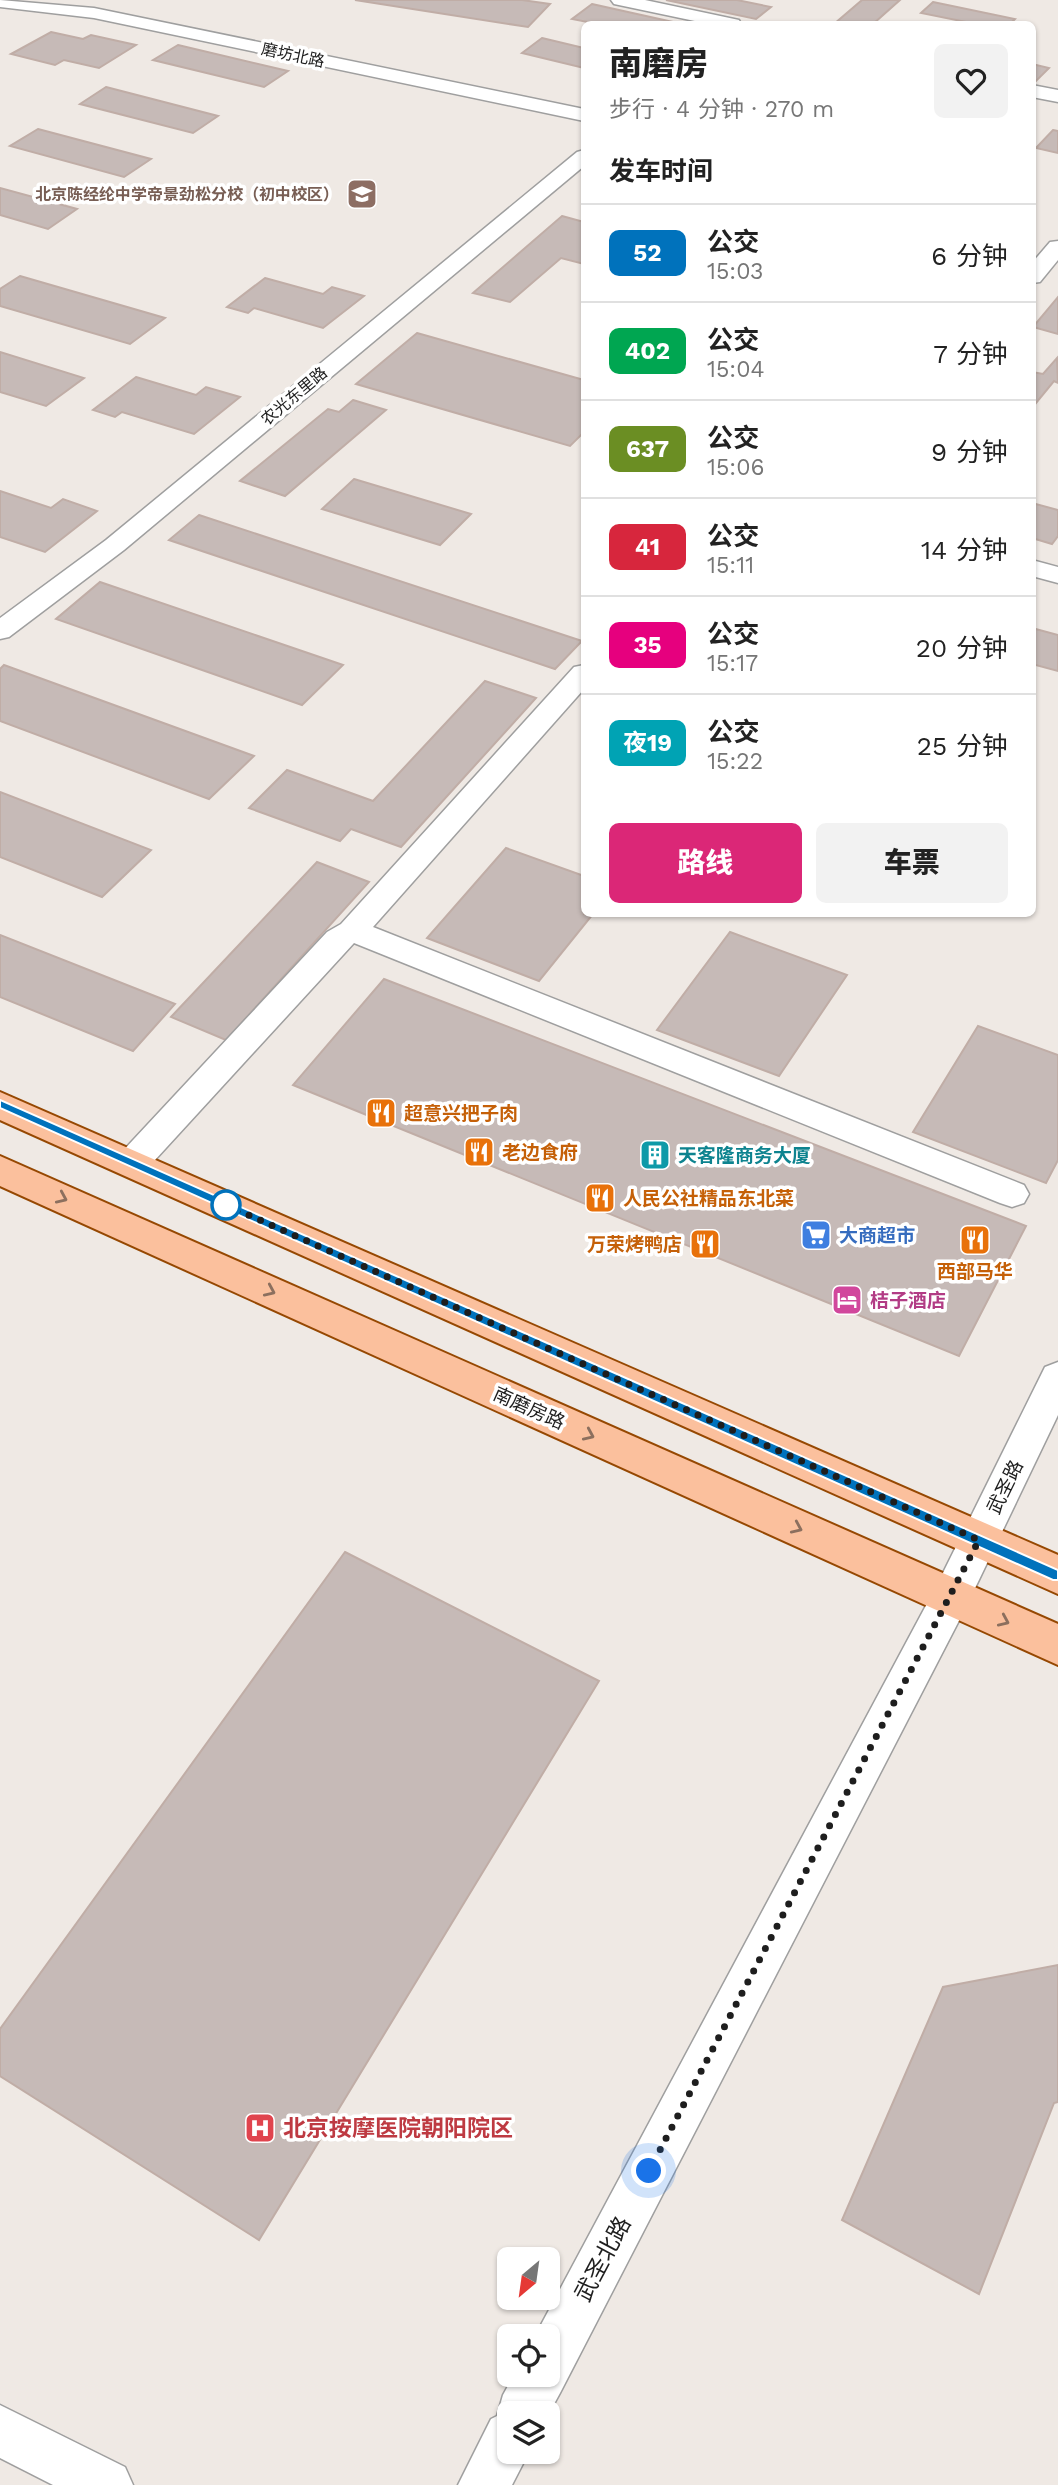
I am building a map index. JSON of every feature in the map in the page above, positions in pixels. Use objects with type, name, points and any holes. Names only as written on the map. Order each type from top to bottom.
[{"type":"main road","points":[[0,1105],[1058,1575]]},
{"type":"main road","name":"南磨房路","points":[[0,1170],[1058,1645]]},
{"type":"street","points":[[620,0],[718,21]]},
{"type":"street","name":"磨坊北路","points":[[0,2],[94,13],[581,114]]},
{"type":"street","name":"农光东里路","points":[[0,631],[115,545],[581,158]]},
{"type":"street","points":[[1036,273],[1058,247]]},
{"type":"street","points":[[1036,569],[1058,575]]},
{"type":"street","points":[[132,1163],[338,939],[352,931],[581,676]]},
{"type":"street","points":[[352,931],[1012,1194]]},
{"type":"street","name":"武圣路","points":[[951,1597],[1058,1377]]},
{"type":"street","name":"武圣北路","points":[[560,2340],[951,1597]]},
{"type":"street","points":[[0,2431],[107,2485]]},
{"type":"street","points":[[484,2485],[497,2460]]},
{"type":"building","points":[[355,0],[522,0],[550,4],[528,27]]},
{"type":"building","points":[[666,0],[737,0],[771,7],[756,19]]},
{"type":"building","points":[[862,0],[900,0],[876,21],[838,21]]},
{"type":"building","points":[[933,2],[1015,19],[961,21],[921,13]]},
{"type":"building","points":[[592,4],[668,21],[582,21],[572,19]]},
{"type":"building","points":[[51,32],[83,39],[91,35],[136,45],[99,68],[64,60],[55,65],[11,54]]},
{"type":"building","points":[[542,38],[581,47],[581,67],[522,53]]},
{"type":"building","points":[[178,45],[288,71],[264,87],[153,60]]},
{"type":"building","points":[[1036,65],[1049,68],[1036,81]]},
{"type":"building","points":[[106,87],[218,116],[193,133],[80,104]]},
{"type":"building","points":[[38,129],[151,159],[124,177],[10,146]]},
{"type":"building","points":[[1053,130],[1058,131],[1058,153],[1036,148]]},
{"type":"building","points":[[0,188],[77,209],[48,229],[0,215]]},
{"type":"building","points":[[562,216],[581,221],[581,263],[561,258],[510,302],[473,293]]},
{"type":"building","points":[[20,276],[165,318],[130,344],[0,306],[0,289]]},
{"type":"building","points":[[265,278],[323,294],[332,287],[364,296],[323,328],[254,308],[248,313],[227,307]]},
{"type":"building","points":[[1058,297],[1058,334],[1036,328],[1036,323]]},
{"type":"building","points":[[417,333],[581,379],[581,435],[570,446],[356,384]]},
{"type":"building","points":[[0,352],[84,378],[46,406],[0,392]]},
{"type":"building","points":[[1057,358],[1058,383],[1054,381],[1036,403],[1036,373],[1043,374]]},
{"type":"building","points":[[136,377],[196,395],[206,387],[240,397],[194,434],[122,412],[115,417],[93,410]]},
{"type":"building","points":[[353,400],[386,410],[285,496],[240,481],[328,409],[339,412]]},
{"type":"building","points":[[354,479],[471,514],[440,545],[322,509]]},
{"type":"building","points":[[0,491],[51,508],[63,499],[97,511],[45,552],[0,537]]},
{"type":"building","points":[[1036,504],[1058,510],[1058,536],[1052,544],[1036,539]]},
{"type":"building","points":[[199,515],[581,642],[555,669],[169,540]]},
{"type":"building","points":[[100,582],[343,665],[302,705],[56,619]]},
{"type":"building","points":[[1036,629],[1058,635],[1058,671],[1036,665]]},
{"type":"building","points":[[4,665],[254,756],[209,799],[0,721],[0,669]]},
{"type":"building","points":[[485,681],[536,698],[401,847],[351,829],[340,841],[249,808],[287,770],[373,801]]},
{"type":"building","points":[[0,792],[151,850],[102,897],[0,857]]},
{"type":"building","points":[[506,848],[581,875],[581,917],[591,917],[539,981],[427,938]]},
{"type":"building","points":[[317,862],[369,882],[226,1040],[171,1017]]},
{"type":"building","points":[[730,932],[847,975],[779,1076],[657,1030]]},
{"type":"building","points":[[0,935],[175,1004],[133,1051],[0,997]]},
{"type":"building","name":"天客隆商务大厦","points":[[384,979],[1026,1226],[959,1356],[293,1085]]},
{"type":"building","points":[[978,1026],[1058,1055],[1058,1160],[1046,1183],[913,1132]]},
{"type":"building","points":[[345,1552],[599,1681],[259,2240],[0,2076],[0,2029]]},
{"type":"building","points":[[1058,1965],[1058,2102],[1054,2103],[979,2294],[842,2220],[943,1987]]},
{"type":"bus line","name":"52","points":[[0,1105],[1058,1575]]},
{"type":"place","name":"北京陈经纶中学帝景劲松分校（初中校区）","points":[[362,194]]},
{"type":"place","name":"超意兴把子肉","points":[[381,1113]]},
{"type":"place","name":"老边食府","points":[[479,1152]]},
{"type":"place","name":"天客隆商务大厦","points":[[655,1155]]},
{"type":"place","name":"人民公社精品东北菜","points":[[600,1198]]},
{"type":"place","name":"大商超市","points":[[816,1235]]},
{"type":"place","name":"西部马华","points":[[975,1240]]},
{"type":"place","name":"万荣烤鸭店","points":[[705,1244]]},
{"type":"place","name":"桔子酒店","points":[[847,1300]]},
{"type":"place","name":"北京按摩医院朝阳院区","points":[[260,2128]]},
{"type":"route","points":[[226,1205],[979,1540],[649,2171]]}]
